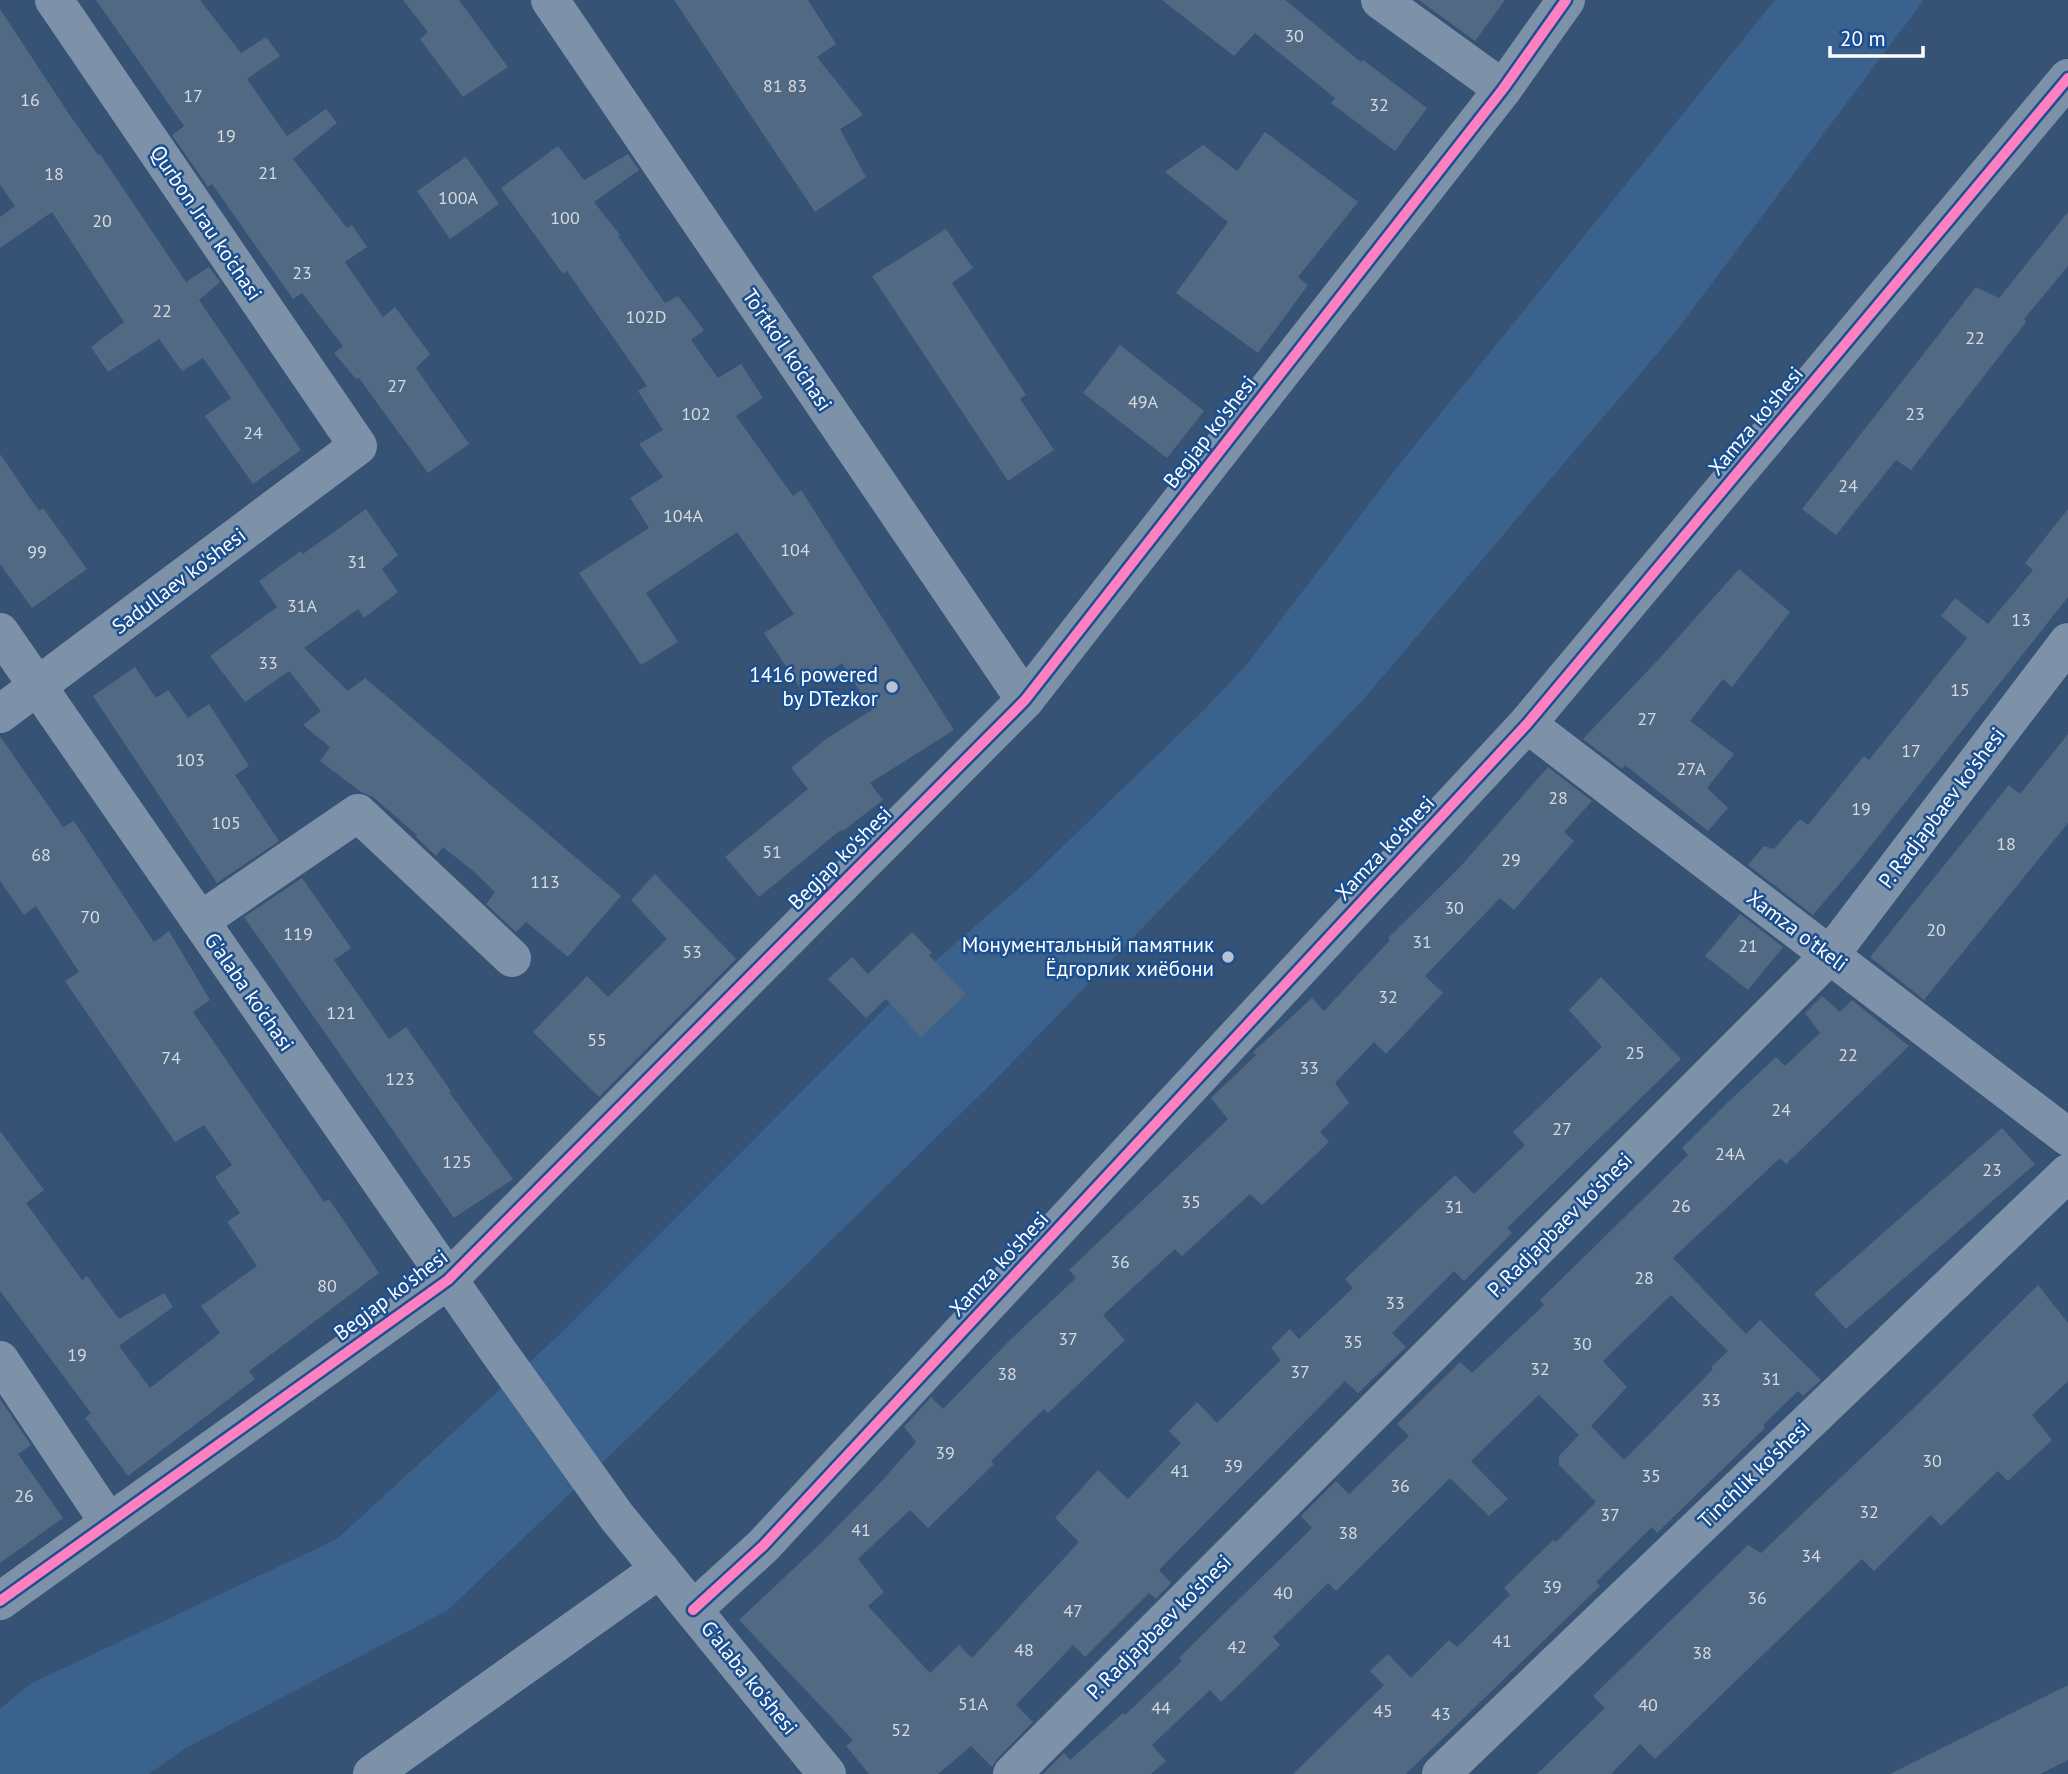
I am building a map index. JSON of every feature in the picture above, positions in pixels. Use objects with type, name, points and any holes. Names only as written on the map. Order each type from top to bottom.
[{"type":"street","name":"Qurbon Jrau ko'chasi","points":[[54,0],[358,446]]},
{"type":"street","name":"To'rtko'l ko'chasi","points":[[550,0],[1025,700]]},
{"type":"street","points":[[1380,0],[1503,89]]},
{"type":"street","name":"Begjap ko'shesi","points":[[0,1601],[448,1280],[1025,700],[1503,89],[1566,0]]},
{"type":"street","name":"Xamza ko'shesi","points":[[693,1610],[763,1546],[1527,724],[2068,78]]},
{"type":"street","name":"Sadullaev ko'shesi","points":[[0,714],[358,446]]},
{"type":"street","name":"G'alaba ko'chasi","points":[[0,632],[498,1352],[617,1517]]},
{"type":"street","name":"P. Radjapbaev ko'shesi","points":[[1012,1774],[1830,955],[2068,642]]},
{"type":"street","name":"Xamza o'tkeli","points":[[1527,724],[2068,1137]]},
{"type":"street","points":[[200,921],[358,813],[512,958]]},
{"type":"street","name":"Tinchlik ko'shesi","points":[[1441,1774],[2068,1173]]},
{"type":"street","points":[[0,1360],[110,1523]]},
{"type":"street","name":"G'alaba ko'shesi","points":[[617,1517],[827,1774]]},
{"type":"street","points":[[372,1774],[660,1569]]},
{"type":"water","points":[[1775,0],[1924,0],[1673,335],[1362,701],[998,1077],[669,1399],[448,1610],[186,1748],[149,1774],[0,1774],[0,1709],[30,1684],[337,1539],[559,1335],[890,1003],[1027,881],[1204,710],[1248,663],[1398,466]]},
{"type":"building","points":[[96,0],[200,0],[241,53],[266,37],[280,56],[247,79],[287,136],[326,109],[337,123],[293,159],[347,228],[352,225],[367,247],[345,262],[383,317],[395,307],[430,354],[416,368],[469,444],[428,473],[359,378],[356,379],[334,353],[343,346],[302,293],[293,299],[212,184],[208,187],[172,135],[184,126]]},
{"type":"building","points":[[403,0],[459,0],[508,67],[463,97],[420,39],[428,32]]},
{"type":"building","points":[[674,0],[808,0],[836,44],[817,57],[863,115],[840,129],[866,177],[815,212]]},
{"type":"building","points":[[1162,0],[1285,0],[1361,62],[1363,60],[1427,108],[1395,151],[1331,103],[1335,98],[1255,33],[1234,56]]},
{"type":"building","points":[[1419,0],[1505,0],[1475,41]]},
{"type":"building","points":[[0,9],[186,282],[209,267],[220,282],[199,300],[301,450],[253,484],[205,416],[231,398],[203,358],[182,371],[159,339],[108,372],[91,347],[124,322],[52,212],[0,248],[0,217],[15,206],[0,185]]},
{"type":"building","points":[[1265,132],[1358,202],[1298,277],[1308,285],[1258,353],[1176,293],[1228,222],[1165,172],[1203,145],[1237,171]]},
{"type":"building","points":[[558,146],[584,180],[628,154],[639,170],[594,202],[620,235],[618,236],[665,303],[678,296],[704,330],[691,340],[718,378],[741,364],[763,398],[736,416],[793,496],[801,490],[954,730],[870,783],[883,800],[843,831],[842,829],[759,897],[725,857],[808,789],[791,768],[826,739],[872,710],[842,663],[801,689],[764,633],[794,614],[737,532],[646,593],[678,642],[641,665],[579,573],[649,528],[630,498],[663,477],[639,444],[663,430],[638,391],[647,386],[567,271],[563,274],[501,188]]},
{"type":"building","points":[[466,157],[499,204],[450,239],[417,191]]},
{"type":"building","points":[[2068,212],[2068,266],[2024,319],[2026,322],[1911,470],[1896,460],[1836,535],[1802,509],[1976,287],[1999,298]]},
{"type":"building","points":[[946,229],[973,268],[952,283],[1026,395],[1020,399],[1054,450],[1008,481],[872,276]]},
{"type":"building","points":[[1120,345],[1204,411],[1167,458],[1083,393]]},
{"type":"building","points":[[0,454],[39,511],[43,508],[87,569],[32,608],[0,564]]},
{"type":"building","points":[[366,509],[398,555],[382,569],[398,592],[364,618],[358,609],[304,648],[348,691],[365,678],[621,896],[568,957],[526,922],[516,932],[486,904],[495,892],[473,871],[443,847],[436,856],[417,835],[373,797],[361,792],[320,761],[330,747],[303,725],[321,711],[289,671],[245,702],[210,656],[277,607],[259,581],[301,551],[303,554]]},
{"type":"building","points":[[2068,509],[2068,597],[1813,915],[1748,865],[1764,846],[1774,849],[1800,819],[1808,825],[1864,756],[1869,760],[1967,638],[1941,616],[1955,598],[1988,624],[2033,570],[2025,563]]},
{"type":"building","points":[[1739,569],[1790,612],[1732,687],[1723,679],[1690,721],[1734,754],[1707,788],[1728,808],[1708,831],[1625,765],[1622,769],[1583,739]]},
{"type":"building","points":[[135,667],[156,698],[168,690],[188,718],[209,704],[249,766],[235,775],[279,841],[217,883],[93,696]]},
{"type":"building","points":[[2068,734],[2068,823],[1924,1000],[1870,957],[2009,785],[2020,794]]},
{"type":"building","points":[[0,736],[63,827],[74,821],[154,942],[169,931],[210,1000],[193,1012],[324,1202],[329,1199],[379,1273],[249,1371],[255,1379],[128,1476],[85,1418],[91,1413],[0,1291],[0,1131],[44,1190],[26,1203],[82,1280],[87,1276],[119,1319],[164,1293],[173,1307],[119,1346],[150,1388],[220,1333],[201,1306],[257,1266],[227,1222],[240,1213],[215,1177],[232,1165],[204,1125],[175,1142],[65,981],[79,972],[36,906],[24,915],[0,881]]},
{"type":"building","points":[[1548,767],[1592,801],[1564,832],[1574,841],[1514,910],[1500,898],[1425,976],[1443,993],[1386,1054],[1374,1042],[1335,1083],[1349,1103],[1320,1132],[1329,1142],[1262,1205],[1250,1194],[1182,1256],[1175,1249],[1103,1315],[1125,1340],[1048,1413],[1044,1409],[991,1461],[994,1464],[928,1528],[910,1510],[858,1559],[884,1592],[868,1606],[930,1673],[959,1645],[972,1658],[1079,1542],[1055,1518],[1098,1470],[1128,1499],[1181,1443],[1169,1431],[1197,1402],[1217,1423],[1281,1360],[1271,1348],[1290,1329],[1299,1339],[1353,1288],[1345,1279],[1455,1175],[1474,1194],[1525,1145],[1513,1132],[1602,1047],[1569,1010],[1601,977],[1681,1059],[1507,1228],[1512,1233],[1464,1281],[1454,1271],[1392,1333],[1406,1347],[1358,1393],[1345,1381],[1159,1570],[1171,1583],[1156,1599],[1149,1593],[1085,1657],[1073,1645],[1016,1705],[1033,1722],[992,1767],[971,1746],[938,1774],[869,1774],[846,1746],[853,1740],[739,1620],[822,1542],[916,1442],[904,1427],[931,1397],[943,1409],[1011,1339],[1076,1278],[1069,1270],[1228,1119],[1211,1098],[1256,1055],[1253,1052],[1312,998],[1324,1011],[1390,940],[1388,938],[1459,868]]},
{"type":"building","points":[[655,874],[736,959],[599,1097],[533,1032],[587,976],[608,997],[667,939],[631,900]]},
{"type":"building","points":[[302,878],[351,948],[334,960],[389,1039],[406,1027],[451,1091],[449,1092],[513,1179],[454,1218],[244,917]]},
{"type":"building","points":[[1740,914],[1783,947],[1748,990],[1705,956]]},
{"type":"building","points":[[912,932],[932,953],[929,955],[966,994],[921,1037],[886,999],[866,1018],[828,979],[852,957],[868,974]]},
{"type":"building","points":[[1822,996],[1840,1012],[1852,1000],[1909,1046],[1786,1164],[1780,1158],[1673,1258],[1746,1334],[1760,1320],[1821,1380],[1803,1396],[1798,1391],[1763,1425],[1765,1428],[1657,1533],[1652,1527],[1596,1582],[1600,1586],[1406,1774],[1293,1774],[1384,1685],[1370,1671],[1388,1654],[1411,1678],[1449,1640],[1457,1647],[1510,1595],[1504,1588],[1596,1502],[1559,1465],[1559,1456],[1579,1435],[1539,1395],[1471,1461],[1508,1499],[1489,1516],[1450,1478],[1336,1591],[1328,1583],[1273,1637],[1280,1645],[1221,1702],[1210,1690],[1152,1745],[1166,1761],[1151,1774],[1043,1774],[1064,1753],[1070,1760],[1123,1713],[1125,1715],[1182,1661],[1179,1658],[1312,1528],[1301,1516],[1336,1481],[1349,1494],[1409,1436],[1397,1424],[1460,1362],[1472,1373],[1544,1305],[1540,1300],[1688,1155],[1682,1148],[1727,1103],[1776,1057],[1785,1066],[1820,1033],[1805,1013]],"holes":[[[1671,1295],[1728,1351],[1624,1460],[1591,1426],[1627,1387],[1603,1361]]]},
{"type":"building","points":[[2002,1128],[2035,1164],[1846,1329],[1814,1294]]},
{"type":"building","points":[[2038,1285],[2068,1323],[2068,1381],[2032,1415],[2052,1440],[2008,1481],[1998,1471],[1941,1526],[1931,1515],[1874,1571],[1862,1559],[1655,1759],[1640,1744],[1611,1774],[1537,1774],[1605,1708],[1593,1696],[1748,1545],[1761,1553],[1916,1406]]},
{"type":"building","points":[[0,1399],[31,1445],[18,1454],[63,1518],[0,1563]]},
{"type":"building","points":[[2068,1685],[2068,1760],[2040,1774],[1890,1774]]},
{"type":"cycle path","points":[[0,1601],[448,1280],[1025,700],[1503,89],[1566,0]]},
{"type":"cycle path","points":[[693,1610],[763,1546],[1527,724],[2068,78]]},
{"type":"place","name":"1416 powered by DTezkor","points":[[892,687]]},
{"type":"place","name":"Монументальный памятник Ёдгорлик хиёбони","points":[[1228,957]]}]
